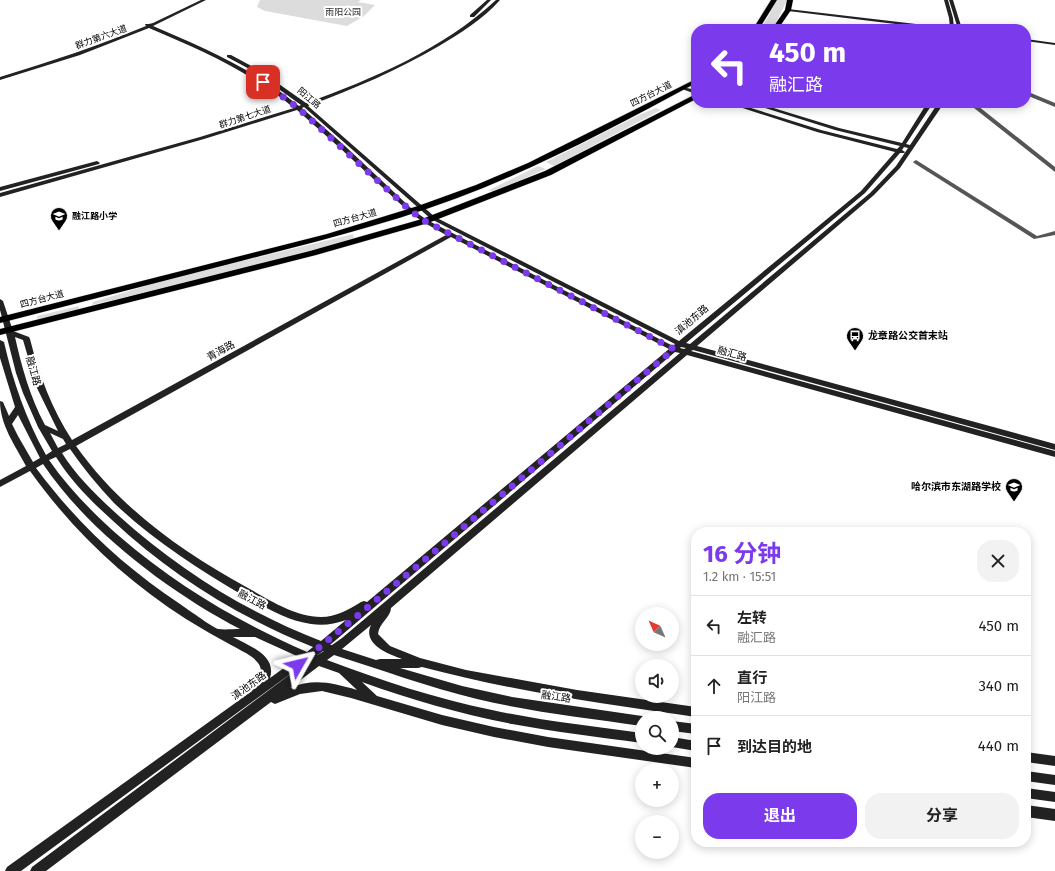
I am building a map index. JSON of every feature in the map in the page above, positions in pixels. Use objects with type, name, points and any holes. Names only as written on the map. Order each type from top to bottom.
[{"type":"main road","points":[[759,24],[774,0]]},
{"type":"main road","points":[[778,24],[788,10],[790,0]]},
{"type":"main road","name":"四方台大道","points":[[4,319],[330,236],[421,208],[478,188],[531,165],[691,85]]},
{"type":"main road","points":[[7,331],[328,250],[429,219],[548,173],[691,99]]},
{"type":"street","name":"群力第六大道","points":[[152,24],[198,0]]},
{"type":"street","name":"群力第六大道","points":[[0,78],[75,55],[152,24],[204,0]]},
{"type":"street","name":"群力第七大道","points":[[0,195],[247,126],[298,108],[303,104],[384,68],[429,45],[477,12],[489,0]]},
{"type":"street","name":"群力第七大道","points":[[0,189],[234,125],[293,105],[303,104],[377,76],[438,45],[486,12],[498,0]]},
{"type":"street","points":[[946,0],[952,24]]},
{"type":"street","points":[[951,0],[958,24]]},
{"type":"street","points":[[788,10],[906,24]]},
{"type":"street","name":"阳江路","points":[[152,24],[247,65],[303,104],[421,208],[429,219]]},
{"type":"street","name":"阳江路","points":[[152,24],[230,62],[272,88],[298,108],[411,211],[429,219]]},
{"type":"street","points":[[1031,41],[1055,44]]},
{"type":"street","points":[[1031,95],[1055,105]]},
{"type":"street","points":[[746,108],[820,131],[910,150]]},
{"type":"street","points":[[768,108],[901,148]]},
{"type":"street","name":"滇池东路","points":[[36,871],[320,661],[394,599],[863,192],[901,148],[927,108]]},
{"type":"street","name":"滇池东路","points":[[11,871],[309,657],[682,348],[872,194],[898,167],[938,108]]},
{"type":"street","points":[[977,108],[1055,170]]},
{"type":"street","points":[[916,162],[1036,238],[1055,233]]},
{"type":"street","name":"融汇路","points":[[429,219],[452,234],[682,348],[1055,454]]},
{"type":"street","name":"融汇路","points":[[429,219],[682,348],[1055,447]]},
{"type":"street","name":"青海路","points":[[0,484],[57,453],[69,441],[452,234]]},
{"type":"street","name":"融江路","points":[[0,301],[7,331],[26,391],[42,427],[57,453],[76,478],[106,508],[134,535],[179,571],[236,606],[333,650],[447,687],[495,698],[635,720]]},
{"type":"street","points":[[7,331],[26,339],[40,390],[51,414],[82,460],[114,496],[161,537],[214,575],[281,611],[312,620],[339,619],[350,614],[392,588]]},
{"type":"street","points":[[0,342],[10,386],[18,408],[44,459],[84,509],[140,561],[195,599],[257,633],[309,657],[388,686],[472,711],[532,722],[635,737]]},
{"type":"street","points":[[0,404],[8,426],[22,453],[31,466],[72,518],[118,564],[148,588],[260,658],[265,664],[267,672],[265,680],[252,697]]},
{"type":"street","points":[[8,426],[18,408]]},
{"type":"street","points":[[42,427],[69,441]]},
{"type":"street","points":[[394,599],[375,626],[373,635],[376,642],[382,648],[425,664],[523,686],[691,711]]},
{"type":"street","points":[[218,633],[257,633]]},
{"type":"street","points":[[374,663],[425,664]]},
{"type":"street","points":[[337,668],[376,700]]},
{"type":"street","points":[[258,707],[298,689],[322,686],[376,700],[442,720],[548,742],[691,762]]},
{"type":"street","points":[[679,727],[691,728]]},
{"type":"street","points":[[679,743],[691,745]]},
{"type":"street","points":[[1031,758],[1055,761]]},
{"type":"street","points":[[1031,777],[1055,780]]},
{"type":"street","points":[[1031,795],[1055,797]]},
{"type":"street","points":[[1031,812],[1055,815]]},
{"type":"green space","name":"雨阳公园","points":[[260,0],[361,0],[358,2],[375,5],[364,16],[347,26],[265,11],[257,7]]},
{"type":"green space","points":[[777,0],[787,0],[775,24],[764,24]]},
{"type":"green space","points":[[656,108],[661,110],[554,166],[546,162],[639,115]]},
{"type":"green space","points":[[538,166],[546,169],[493,192],[489,190]]},
{"type":"green space","points":[[353,234],[354,238],[310,252],[92,305],[93,302],[162,281]]},
{"type":"green space","points":[[79,306],[78,310],[38,320],[37,316]]},
{"type":"place","name":"融江路小学","points":[[59,231]]},
{"type":"place","name":"龙章路公交首末站","points":[[855,351]]},
{"type":"place","name":"哈尔滨市东湖路学校","points":[[1014,502]]},
{"type":"route","points":[[263,82],[298,108],[411,211],[425,221],[674,349],[298,665]]}]
